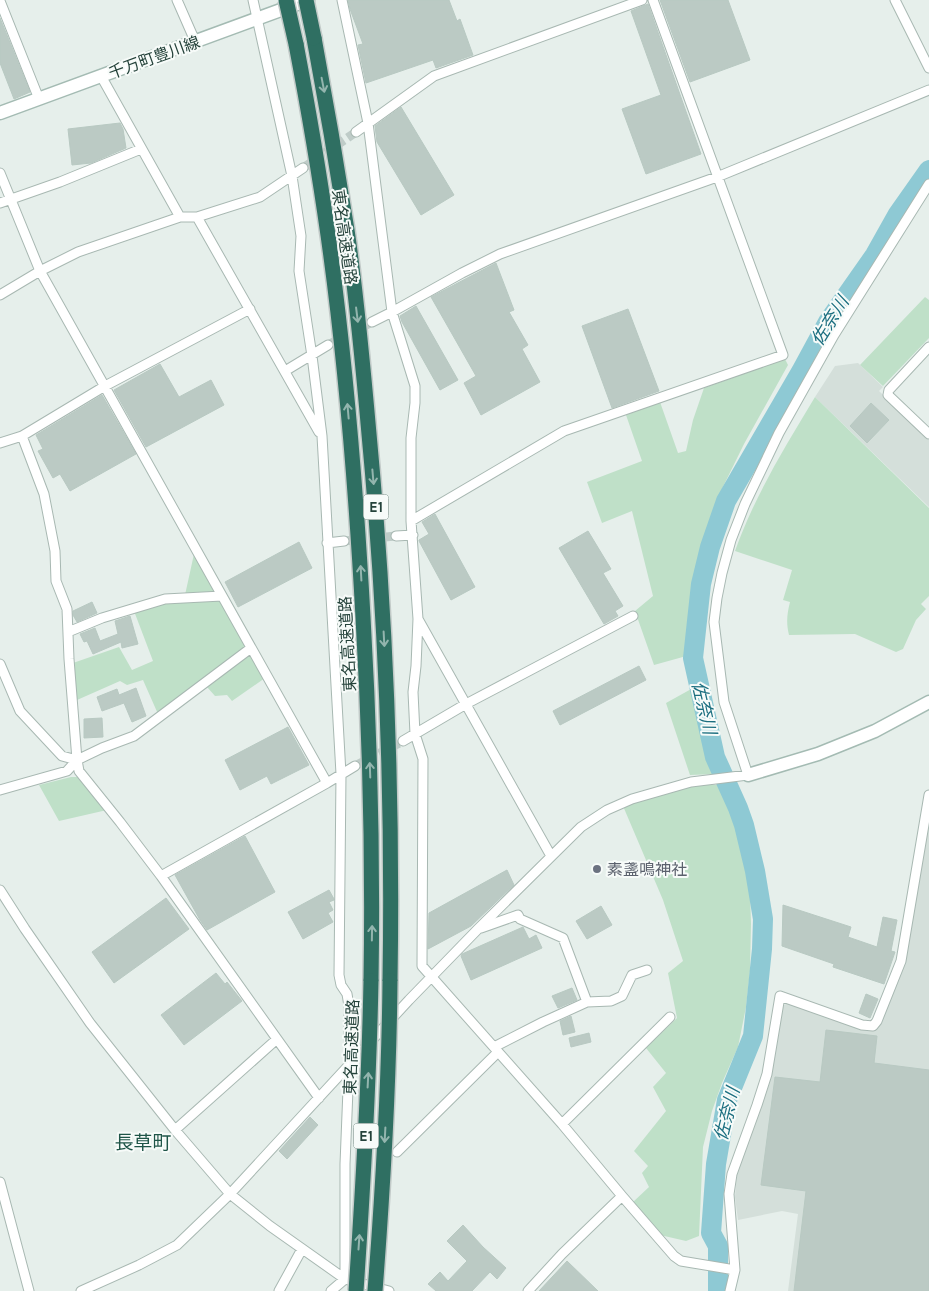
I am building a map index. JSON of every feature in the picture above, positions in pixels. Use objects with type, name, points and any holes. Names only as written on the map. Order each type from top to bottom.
[{"type":"highway","name":"東名高速道路","points":[[286,0],[310,119],[329,244],[343,356],[358,523],[371,797],[372,912],[369,1068],[356,1291]]},
{"type":"highway","name":"東名高速道路","points":[[307,0],[329,116],[347,231],[362,353],[378,522],[386,672],[391,912],[389,1058],[375,1291]]},
{"type":"main road","name":"千万町豊川線","points":[[0,113],[307,0]]},
{"type":"main road","points":[[748,775],[818,754],[875,731],[929,702]]},
{"type":"street","points":[[177,0],[195,41]]},
{"type":"street","points":[[252,0],[292,176],[301,236],[299,271],[322,436],[342,774],[339,975],[341,985],[347,994],[349,1006],[345,1164],[345,1279],[331,1291]]},
{"type":"street","points":[[342,0],[368,122],[392,312],[415,386],[411,438],[412,520],[418,619],[413,692],[415,734],[423,759],[422,966],[562,1124],[674,1256],[681,1261],[735,1270]]},
{"type":"street","points":[[356,132],[434,76],[642,0]]},
{"type":"street","points":[[412,520],[564,431],[783,355],[653,0]]},
{"type":"street","points":[[895,0],[929,68]]},
{"type":"street","points":[[0,1],[39,99]]},
{"type":"street","points":[[101,76],[180,218]]},
{"type":"street","points":[[372,322],[500,254],[717,177],[929,90]]},
{"type":"street","points":[[0,202],[60,182],[141,149]]},
{"type":"street","points":[[0,295],[40,271],[78,252],[180,218],[197,217],[260,197],[303,168]]},
{"type":"street","points":[[0,173],[40,271],[326,784]]},
{"type":"street","points":[[81,1291],[139,1265],[177,1245],[230,1194],[409,1000],[582,827],[606,810],[632,799],[691,782],[748,775],[724,702],[714,622],[720,581],[731,540],[744,504],[779,433],[834,335],[929,184]]},
{"type":"street","points":[[197,217],[322,436]]},
{"type":"street","points":[[0,443],[22,436],[105,386],[250,309]]},
{"type":"street","points":[[285,372],[328,345]]},
{"type":"street","points":[[929,347],[889,390],[888,395],[929,434]]},
{"type":"street","points":[[22,436],[44,494],[55,551],[56,581],[67,609],[77,760],[80,771],[160,876],[319,1098]]},
{"type":"street","points":[[396,536],[413,536]]},
{"type":"street","points":[[327,542],[344,541]]},
{"type":"street","points":[[68,632],[102,618],[165,599],[222,596]]},
{"type":"street","points":[[403,741],[466,704],[633,616]]},
{"type":"street","points":[[418,619],[551,856]]},
{"type":"street","points":[[0,790],[67,771],[77,760],[134,736],[251,648]]},
{"type":"street","points":[[0,664],[20,711],[62,756],[77,760]]},
{"type":"street","points":[[160,876],[355,766]]},
{"type":"street","points":[[730,1291],[735,1270],[729,1194],[732,1174],[767,1074],[780,996],[862,1025],[872,1026],[878,1021],[901,960],[929,795]]},
{"type":"street","points":[[0,890],[90,1023],[175,1130],[230,1194],[270,1226],[345,1279],[389,1291]]},
{"type":"street","points":[[478,929],[518,915],[520,920],[563,938],[587,1002]]},
{"type":"street","points":[[397,1152],[496,1050],[543,1022],[587,1002],[611,1001],[622,996],[632,975],[647,970]]},
{"type":"street","points":[[562,1124],[670,1017]]},
{"type":"street","points":[[175,1130],[277,1039]]},
{"type":"street","points":[[0,1182],[29,1291]]},
{"type":"street","points":[[528,1291],[562,1254],[622,1196]]},
{"type":"street","points":[[279,1291],[302,1249]]},
{"type":"shaded area","points":[[858,363],[883,387],[879,391],[929,440],[929,507],[815,397],[835,366]]},
{"type":"shaded area","points":[[929,813],[929,1291],[788,1291],[798,1214],[782,1211],[738,1220],[735,1197],[737,1172],[782,1006],[788,1003],[869,1031],[876,1030],[880,1025],[904,961]]},
{"type":"green space","points":[[925,297],[929,300],[929,338],[883,386],[860,365]]},
{"type":"green space","points":[[785,359],[788,365],[744,444],[717,499],[704,542],[694,588],[690,655],[654,665],[635,611],[653,596],[632,511],[602,523],[587,482],[642,461],[626,415],[660,402],[678,453],[686,451],[693,420],[704,388]]},
{"type":"green space","points":[[815,397],[929,508],[929,596],[921,604],[926,609],[916,620],[903,649],[896,652],[855,634],[789,635],[787,618],[790,602],[783,600],[792,570],[735,551],[761,491]]},
{"type":"green space","points":[[194,554],[217,594],[185,595]]},
{"type":"green space","points":[[219,598],[247,647],[158,714],[143,680],[127,685],[120,681],[77,700],[73,663],[119,647],[132,670],[153,661],[134,611],[166,601]]},
{"type":"green space","points":[[251,653],[265,678],[232,701],[227,695],[215,696],[207,687]]},
{"type":"green space","points":[[693,688],[716,774],[690,775],[666,703]]},
{"type":"green space","points":[[77,777],[107,810],[59,821],[39,785]]},
{"type":"green space","points":[[692,785],[720,785],[731,810],[743,851],[750,891],[751,924],[750,971],[746,1007],[738,1047],[712,1111],[703,1147],[699,1236],[686,1241],[660,1235],[633,1202],[649,1187],[642,1173],[648,1166],[634,1151],[666,1111],[653,1087],[666,1073],[646,1048],[677,1018],[668,973],[683,961],[663,900],[623,806]]},
{"type":"building","points":[[348,0],[449,0],[457,21],[460,19],[473,55],[436,68],[433,60],[366,83],[358,45],[363,44]]},
{"type":"building","points":[[660,0],[728,0],[750,60],[690,82]]},
{"type":"building","points":[[648,4],[701,154],[646,174],[622,109],[661,95],[631,11]]},
{"type":"building","points":[[0,18],[30,92],[14,99],[0,63]]},
{"type":"building","points":[[401,107],[454,195],[421,215],[377,142],[375,126]]},
{"type":"building","points":[[120,123],[123,129],[126,148],[91,163],[72,165],[68,129]]},
{"type":"building","points":[[496,263],[514,310],[509,312],[528,345],[522,349],[540,382],[481,415],[464,383],[476,376],[431,297]]},
{"type":"building","points":[[416,306],[458,380],[440,390],[400,316]]},
{"type":"building","points":[[628,309],[659,391],[612,408],[582,326]]},
{"type":"building","points":[[160,364],[179,397],[211,380],[224,405],[146,447],[114,390]]},
{"type":"building","points":[[102,395],[136,454],[70,491],[60,474],[53,478],[38,451],[43,449],[36,435]]},
{"type":"building","points":[[871,403],[889,420],[867,443],[850,426]]},
{"type":"building","points":[[435,514],[475,587],[451,600],[419,541],[429,534],[422,522]]},
{"type":"building","points":[[588,531],[611,569],[603,573],[623,606],[615,611],[618,616],[604,624],[559,548]]},
{"type":"building","points":[[299,542],[312,568],[238,607],[225,582]]},
{"type":"building","points":[[92,602],[97,613],[77,622],[73,611]]},
{"type":"building","points":[[130,616],[138,644],[122,648],[121,642],[93,654],[87,641],[84,642],[80,634],[95,628],[100,641],[118,634],[115,621]]},
{"type":"building","points":[[639,666],[646,680],[560,725],[553,711]]},
{"type":"building","points":[[136,688],[146,716],[132,722],[124,703],[102,711],[97,697],[117,689],[119,695]]},
{"type":"building","points":[[102,718],[103,737],[84,738],[84,719]]},
{"type":"building","points":[[288,727],[309,765],[271,784],[267,776],[240,790],[225,760]]},
{"type":"building","points":[[245,836],[275,892],[207,930],[175,875]]},
{"type":"building","points":[[507,870],[514,885],[471,926],[428,949],[429,913]]},
{"type":"building","points":[[329,890],[334,900],[329,902],[333,910],[328,913],[333,922],[303,939],[288,912]]},
{"type":"building","points":[[166,898],[189,929],[114,983],[92,952]]},
{"type":"building","points":[[783,905],[851,927],[848,937],[877,947],[883,917],[897,920],[891,951],[895,952],[884,984],[833,967],[834,964],[782,946]]},
{"type":"building","points":[[601,906],[612,925],[587,939],[576,921]]},
{"type":"building","points":[[523,927],[529,939],[536,935],[542,948],[471,980],[461,956],[462,954]]},
{"type":"building","points":[[216,973],[225,984],[227,982],[242,1001],[184,1045],[161,1015]]},
{"type":"building","points":[[572,988],[577,1000],[558,1008],[552,996]]},
{"type":"building","points":[[866,994],[878,999],[870,1018],[859,1013]]},
{"type":"building","points":[[571,1016],[575,1032],[563,1035],[560,1021]]},
{"type":"building","points":[[826,1030],[877,1036],[874,1063],[929,1070],[929,1291],[794,1291],[806,1191],[761,1185],[775,1077],[820,1082]]},
{"type":"building","points":[[589,1033],[591,1042],[571,1047],[569,1038]]},
{"type":"building","points":[[310,1117],[318,1125],[287,1159],[279,1151]]},
{"type":"building","points":[[463,1225],[506,1268],[497,1279],[490,1272],[472,1291],[436,1291],[428,1284],[440,1272],[448,1281],[467,1261],[447,1241]]},
{"type":"building","points":[[567,1261],[598,1291],[539,1291]]},
{"type":"waterway","name":"佐奈川","points":[[718,1291],[718,1246],[711,1233],[716,1164],[727,1100],[753,1036],[762,949],[763,919],[755,871],[744,825],[715,757],[693,658],[701,584],[710,547],[726,501],[828,322],[875,255],[898,214],[929,170]]},
{"type":"tunnel","points":[[303,168],[356,132]]},
{"type":"tunnel","points":[[328,345],[372,322]]},
{"type":"tunnel","points":[[344,541],[396,536]]},
{"type":"tunnel","points":[[355,766],[403,741]]},
{"type":"place","name":"素盞鳴神社","points":[[597,869]]},
{"type":"district","name":"長草町","points":[[143,1142]]}]
